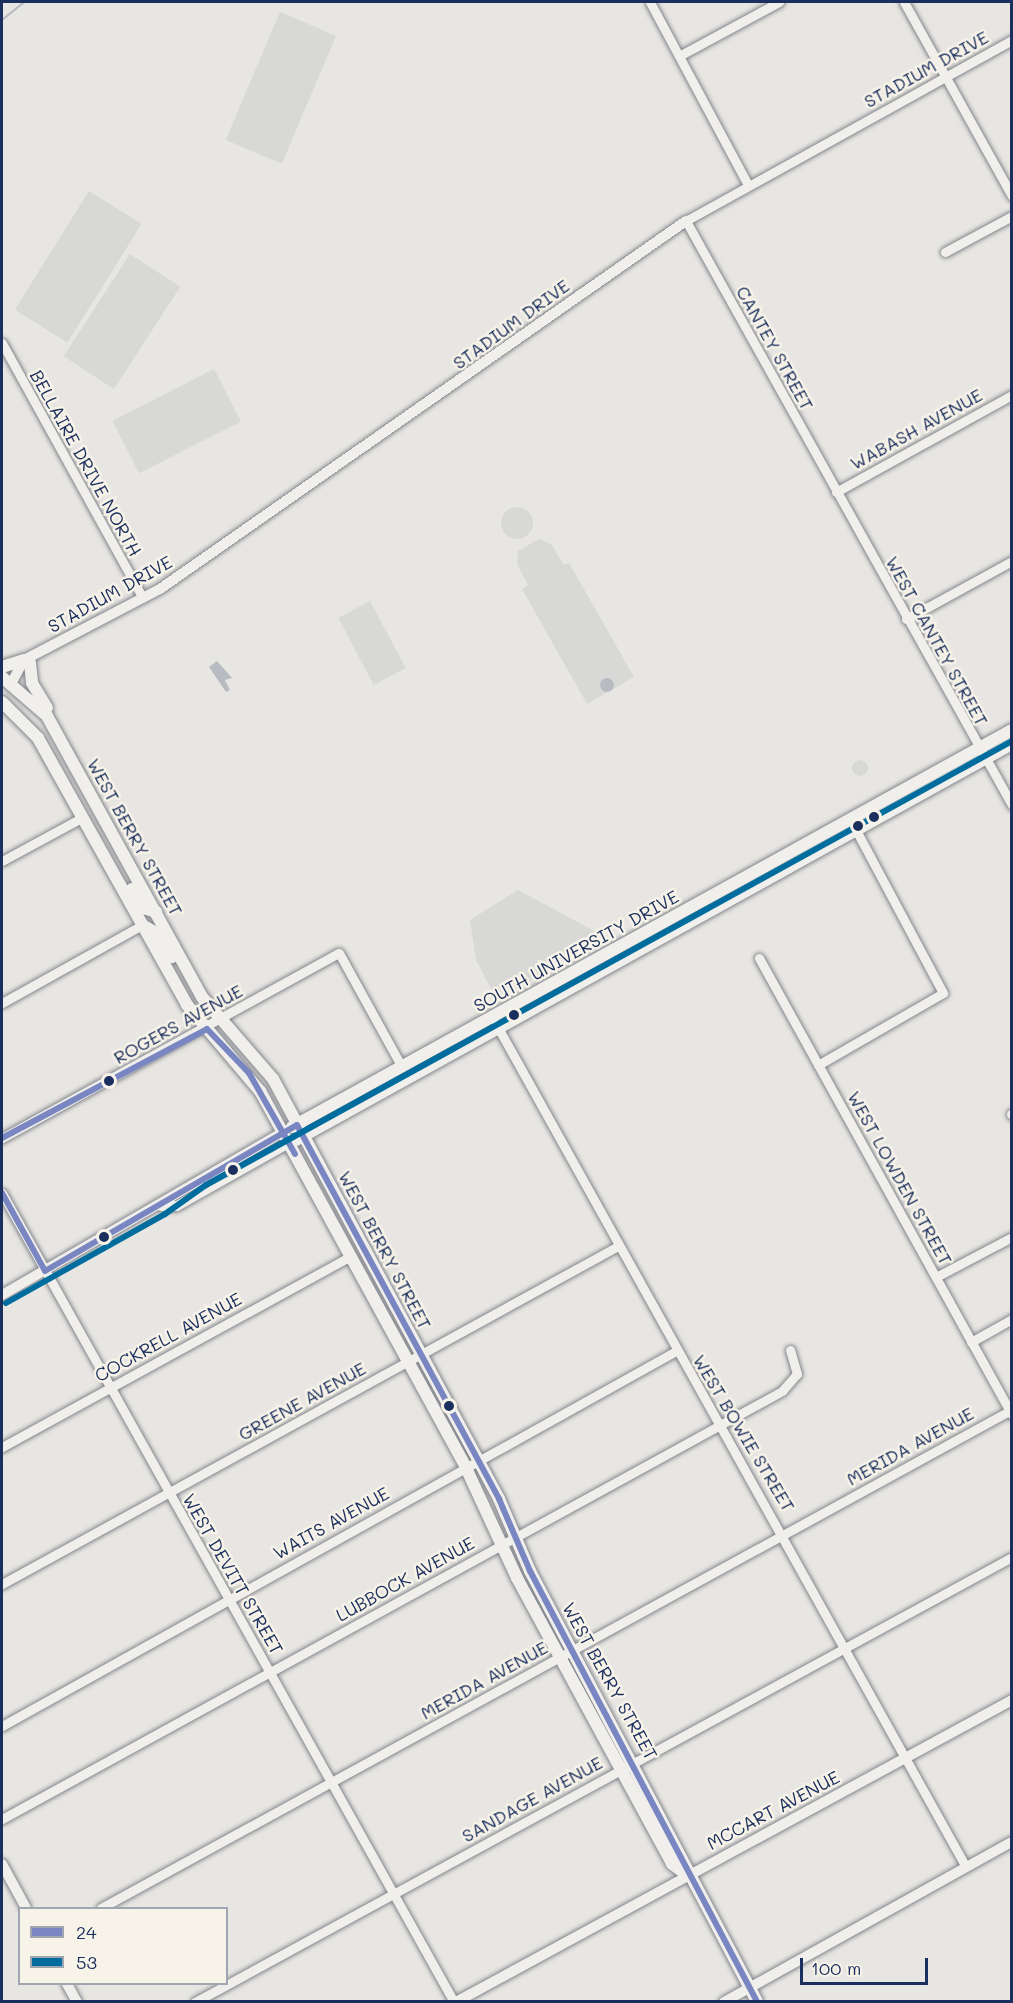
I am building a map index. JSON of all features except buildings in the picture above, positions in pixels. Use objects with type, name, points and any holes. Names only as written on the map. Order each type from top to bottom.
[{"type":"main road","points":[[2,667],[27,662],[32,682],[66,747]]},
{"type":"main road","points":[[5,683],[17,713]]},
{"type":"main road","name":"WEST BERRY STREET","points":[[5,683],[37,704],[66,747],[196,985],[221,1019],[263,1066],[300,1130],[479,1461],[514,1537],[685,1859],[687,1875],[757,2001]]},
{"type":"main road","name":"WEST BERRY STREET","points":[[2,702],[17,713],[38,738],[182,996],[207,1029],[249,1073],[290,1143],[466,1468],[501,1544],[672,1864],[687,1875]]},
{"type":"main road","name":"SOUTH UNIVERSITY DRIVE","points":[[283,1132],[300,1130],[499,1029],[857,832],[982,754],[1011,730]]},
{"type":"main road","name":"SOUTH UNIVERSITY DRIVE","points":[[290,1143],[300,1130],[402,1067],[492,1017],[850,819],[982,754],[1011,744]]},
{"type":"main road","points":[[108,862],[120,869],[143,908],[156,912]]},
{"type":"main road","points":[[142,925],[158,934],[196,985]]},
{"type":"main road","points":[[207,1029],[220,1029],[263,1066]]},
{"type":"main road","points":[[351,1256],[387,1290]]},
{"type":"street","points":[[650,2],[748,184]]},
{"type":"street","points":[[679,56],[778,2]]},
{"type":"street","points":[[904,2],[1011,196]]},
{"type":"street","name":"STADIUM DRIVE","points":[[27,662],[39,651],[143,598],[413,417],[686,220],[1011,40]]},
{"type":"street","points":[[945,252],[1011,216]]},
{"type":"street","name":"CANTEY STREET","points":[[686,220],[836,492]]},
{"type":"street","name":"BELLAIRE DRIVE NORTH","points":[[2,343],[143,598]]},
{"type":"street","name":"WABASH AVENUE","points":[[836,492],[1011,395]]},
{"type":"street","name":"WEST CANTEY STREET","points":[[836,492],[1011,805]]},
{"type":"street","points":[[906,619],[1011,561]]},
{"type":"street","points":[[5,683],[27,662]]},
{"type":"street","points":[[2,861],[83,817]]},
{"type":"street","points":[[818,1065],[943,990],[850,819]]},
{"type":"street","points":[[2,1003],[142,925]]},
{"type":"street","name":"ROGERS AVENUE","points":[[2,1138],[207,1029],[339,953],[402,1067]]},
{"type":"street","name":"WEST LOWDEN STREET","points":[[759,958],[1010,1413]]},
{"type":"street","name":"WEST BOWIE STREET","points":[[492,1017],[711,1414],[722,1423],[784,1534],[966,1867]]},
{"type":"street","name":"SOUTH UNIVERSITY DRIVE","points":[[2,1295],[161,1206],[170,1195],[283,1132]]},
{"type":"street","name":"SOUTH UNIVERSITY DRIVE","points":[[161,1206],[177,1206],[290,1143]]},
{"type":"street","name":"WEST DEVITT STREET","points":[[2,1193],[226,1599],[273,1672],[393,1894],[455,2001]]},
{"type":"street","points":[[936,1277],[1011,1237]]},
{"type":"street","name":"GREENE AVENUE","points":[[2,1584],[618,1246]]},
{"type":"street","name":"COCKRELL AVENUE","points":[[2,1447],[351,1256]]},
{"type":"street","points":[[971,1342],[1011,1319]]},
{"type":"street","name":"LUBBOCK AVENUE","points":[[2,1819],[273,1672],[795,1382],[790,1350]]},
{"type":"street","name":"WAITS AVENUE","points":[[2,1726],[226,1599],[676,1351]]},
{"type":"street","name":"MERIDA AVENUE","points":[[103,1907],[784,1534],[1010,1413]]},
{"type":"street","name":"SANDAGE AVENUE","points":[[228,1983],[1011,1557]]},
{"type":"street","name":"MCCART AVENUE","points":[[455,2001],[1011,1700]]},
{"type":"street","points":[[724,2001],[1011,1842]]},
{"type":"street","points":[[2,1864],[25,1907]]},
{"type":"street","points":[[68,1985],[77,2001]]},
{"type":"street","name":"SANDAGE AVENUE","points":[[195,2001],[225,1985]]},
{"type":"shaded area","points":[[280,12],[336,36],[282,164],[226,140]]},
{"type":"shaded area","points":[[89,191],[142,224],[67,343],[15,310]]},
{"type":"shaded area","points":[[130,254],[180,287],[114,389],[64,356]]},
{"type":"shaded area","points":[[214,369],[241,422],[139,473],[112,421]]},
{"type":"shaded area","points":[[517,507],[529,511],[533,523],[529,535],[517,539],[505,535],[501,523],[505,511]]},
{"type":"shaded area","points":[[539,539],[551,544],[564,565],[569,563],[634,677],[587,704],[522,589],[528,585],[517,564],[518,551]]},
{"type":"shaded area","points":[[370,601],[406,668],[374,685],[338,618]]},
{"type":"shaded area","points":[[217,661],[232,678],[225,680],[230,690],[226,692],[209,667]]},
{"type":"shaded area","points":[[607,678],[612,680],[614,685],[612,690],[607,692],[602,690],[600,685],[602,680]]},
{"type":"shaded area","points":[[857,760],[863,760],[868,768],[866,774],[857,776],[852,771],[852,765]]},
{"type":"shaded area","points":[[518,890],[609,939],[506,994],[493,993],[476,960],[470,920]]},
{"type":"waterway","points":[[2,20],[24,2]]},
{"type":"transit line","name":"53","points":[[6,1303],[165,1214],[206,1185],[1012,741]]},
{"type":"transit line","name":"24","points":[[2,1138],[207,1029],[249,1073],[295,1154]]},
{"type":"transit line","name":"24","points":[[2,1193],[45,1271],[297,1125],[499,1499],[530,1571],[757,2002]]}]
